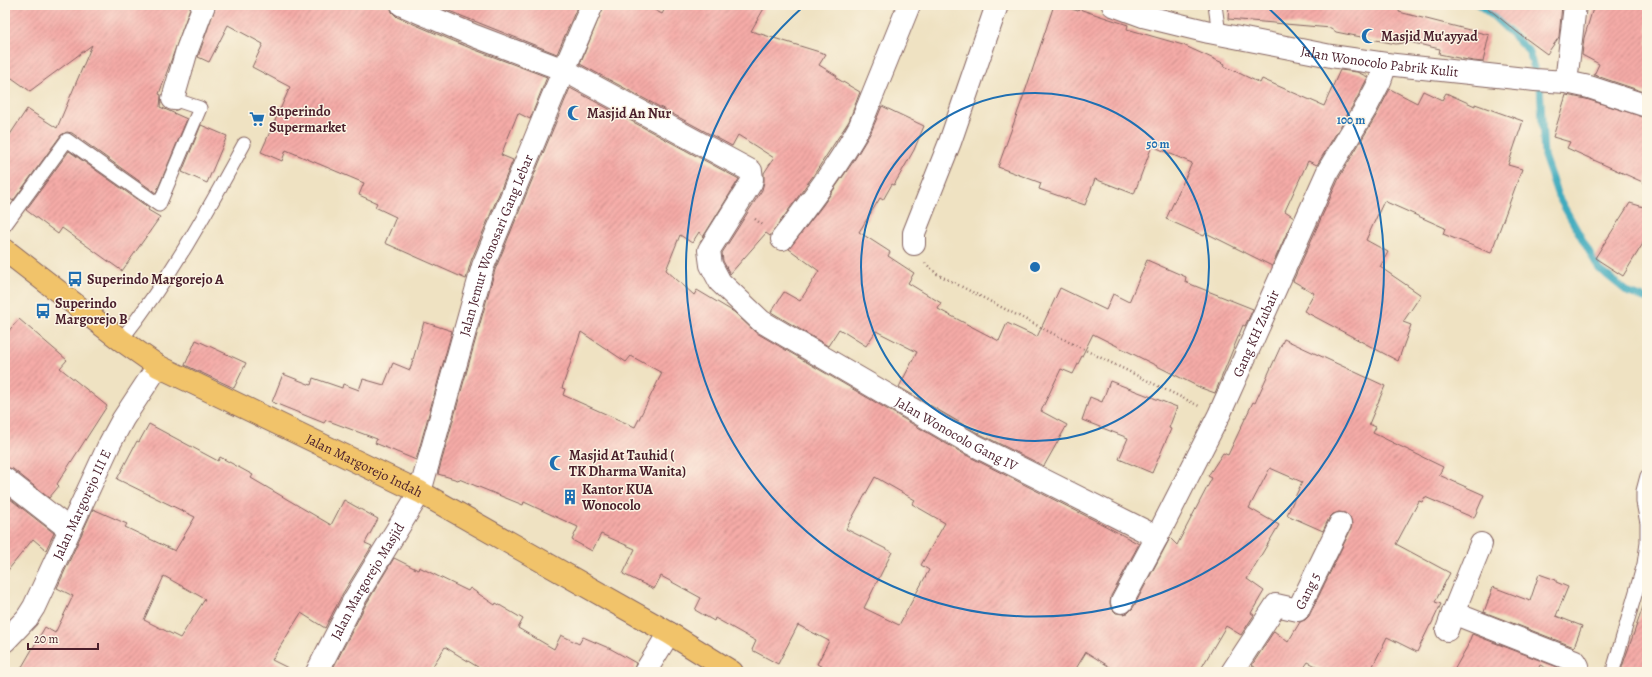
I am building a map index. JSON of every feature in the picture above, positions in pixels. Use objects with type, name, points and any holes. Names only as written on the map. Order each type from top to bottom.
[{"type":"main road","name":"Jalan Margorejo Indah","points":[[5,250],[121,340],[158,366],[420,492],[669,633],[732,672]]},
{"type":"street","points":[[173,99],[187,50],[204,5]]},
{"type":"street","points":[[402,5],[474,36],[564,70]]},
{"type":"street","name":"Jalan Jemur Wonosari Gang Lebar","points":[[420,492],[483,266],[592,5]]},
{"type":"street","points":[[782,238],[839,162],[860,126],[909,5]]},
{"type":"street","points":[[914,244],[914,233],[950,142],[997,5]]},
{"type":"street","name":"Jalan Wonocolo Pabrik Kulit","points":[[1113,5],[1143,16],[1219,34],[1331,56],[1386,64],[1535,80],[1563,81],[1589,87],[1647,106]]},
{"type":"street","points":[[1563,81],[1575,5]]},
{"type":"street","name":"Gang KH Zubair","points":[[1122,602],[1219,415],[1328,171],[1366,108],[1380,81],[1386,64]]},
{"type":"street","name":"Jalan Wonocolo Gang IV","points":[[564,70],[751,171],[751,183],[709,250],[711,265],[720,282],[761,321],[970,443],[1157,537]]},
{"type":"street","name":"Jalan Margorejo III E","points":[[5,641],[27,618],[34,607],[110,443],[123,419],[158,366]]},
{"type":"street","points":[[5,479],[69,529]]},
{"type":"street","name":"Jalan Margorejo Masjid","points":[[317,672],[354,600],[420,492]]},
{"type":"street","name":"Gang 5","points":[[1232,672],[1276,605],[1298,610],[1340,524]]},
{"type":"street","points":[[1481,544],[1450,621],[1575,661],[1578,666],[1577,672]]},
{"type":"street","points":[[645,672],[669,633]]},
{"type":"lane","points":[[1215,5],[1219,34]]},
{"type":"lane","points":[[5,226],[67,140],[159,205],[200,108],[173,99]]},
{"type":"lane","points":[[121,340],[144,312],[203,220],[244,144]]},
{"type":"lane","points":[[1614,672],[1614,667],[1644,564],[1647,543],[1643,491],[1647,476]]},
{"type":"path","points":[[736,206],[782,238]]},
{"type":"path","points":[[914,244],[925,263],[937,274],[1075,345],[1200,406]]},
{"type":"building","points":[[5,5],[191,5],[159,94],[161,95],[160,107],[187,119],[156,193],[72,133],[67,132],[61,135],[13,201],[5,195],[5,142],[27,109],[57,128],[92,45],[30,91],[5,73]]},
{"type":"building","points":[[216,5],[390,5],[392,12],[397,17],[470,48],[547,77],[530,119],[518,113],[501,155],[513,160],[471,261],[466,279],[385,243],[396,217],[375,207],[377,203],[359,195],[364,183],[286,150],[282,161],[261,152],[290,87],[252,67],[263,44],[228,25],[209,62],[198,57]]},
{"type":"building","points":[[434,5],[578,5],[557,54]]},
{"type":"building","points":[[604,5],[645,5],[662,14],[667,5],[766,5],[751,31],[826,54],[819,65],[837,76],[836,78],[860,92],[849,121],[813,176],[770,236],[766,233],[730,274],[723,261],[722,253],[762,190],[764,173],[774,158],[738,135],[732,146],[580,64]]},
{"type":"building","points":[[1054,5],[1059,5],[1078,11],[1079,9],[1128,25],[1127,29],[1183,45],[1225,64],[1224,66],[1260,83],[1262,79],[1324,106],[1340,70],[1357,72],[1368,77],[1355,102],[1317,165],[1308,161],[1285,211],[1294,217],[1272,266],[1206,233],[1204,236],[1166,219],[1192,163],[1152,146],[1134,194],[1095,179],[1085,205],[1039,189],[1041,183],[998,167]]},
{"type":"building","name":"Masjid Mu'ayyad","points":[[1229,5],[1400,5],[1399,12],[1489,35],[1483,62],[1473,61],[1439,54],[1440,49],[1409,42],[1396,44],[1336,32],[1331,28],[1228,19]]},
{"type":"building","points":[[1484,5],[1562,5],[1559,37],[1547,54]]},
{"type":"building","points":[[1594,5],[1647,5],[1647,93],[1594,75],[1599,64],[1582,55],[1584,38]]},
{"type":"building","points":[[570,88],[739,179],[703,237],[699,232],[692,243],[680,235],[666,270],[694,295],[697,290],[734,312],[755,332],[964,454],[1139,544],[1111,596],[1111,608],[1116,613],[1128,613],[1133,608],[1170,538],[1177,545],[1212,478],[1208,476],[1223,453],[1228,455],[1253,402],[1255,403],[1284,339],[1385,386],[1369,424],[1376,427],[1373,433],[1443,467],[1439,475],[1484,495],[1474,518],[1425,497],[1422,502],[1419,501],[1396,544],[1450,573],[1435,602],[1441,604],[1417,652],[1387,637],[1370,672],[1328,672],[1308,662],[1301,672],[1261,672],[1252,665],[1274,631],[1288,642],[1300,622],[1309,616],[1351,529],[1352,524],[1350,517],[1345,513],[1339,512],[1333,514],[1329,518],[1323,531],[1287,515],[1302,482],[1270,468],[1249,508],[1279,525],[1247,579],[1264,591],[1251,613],[1254,615],[1241,635],[1226,626],[1199,672],[1118,672],[1086,652],[1074,672],[831,672],[817,664],[829,641],[798,625],[778,664],[752,650],[756,641],[715,618],[714,621],[695,610],[701,598],[661,576],[654,589],[623,574],[635,549],[601,534],[592,551],[572,540],[578,527],[524,502],[523,505],[459,479],[458,480],[438,474],[495,270]],"holes":[[[581,332],[626,362],[631,356],[662,373],[635,427],[563,395],[565,389],[562,388]],[[875,477],[915,500],[912,504],[945,523],[921,565],[929,570],[899,625],[864,608],[892,552],[846,529]]]},
{"type":"building","points":[[1390,89],[1417,103],[1423,91],[1442,100],[1446,93],[1475,106],[1475,104],[1523,121],[1508,165],[1522,169],[1491,253],[1443,234],[1445,228],[1384,201],[1366,240],[1388,252],[1380,267],[1421,295],[1403,322],[1411,325],[1398,361],[1304,311],[1314,293],[1293,281],[1340,176]]},
{"type":"building","points":[[1566,95],[1586,99],[1647,118],[1647,184],[1567,148],[1570,142],[1553,137]]},
{"type":"building","points":[[882,106],[924,126],[914,150],[894,185],[892,184],[883,200],[880,198],[859,232],[890,252],[888,256],[914,273],[908,283],[941,303],[938,309],[999,341],[1007,323],[1037,337],[1060,288],[1106,310],[1113,294],[1129,302],[1147,260],[1186,277],[1185,282],[1253,309],[1245,326],[1243,325],[1215,393],[1201,388],[1093,334],[1073,374],[1061,369],[1041,411],[1067,425],[1044,466],[976,432],[899,387],[917,352],[876,331],[866,346],[839,329],[828,346],[771,312],[784,292],[800,301],[819,271],[789,249],[823,205],[853,162],[871,132]]},
{"type":"building","points":[[201,125],[227,136],[207,183],[182,172]]},
{"type":"building","points":[[69,151],[149,208],[148,210],[160,217],[122,271],[62,228],[58,234],[26,210]]},
{"type":"building","points":[[1630,203],[1647,208],[1647,237],[1623,276],[1595,258]]},
{"type":"building","points":[[19,319],[67,360],[60,368],[107,406],[57,484],[59,486],[49,498],[13,469],[5,467],[5,335]]},
{"type":"building","points":[[424,322],[452,331],[416,460],[375,443],[377,439],[326,420],[324,423],[272,402],[283,374],[311,385],[313,378],[342,388],[343,384],[359,390],[363,379],[384,385],[393,363],[410,370]]},
{"type":"building","points":[[196,340],[246,363],[234,388],[185,365]]},
{"type":"building","points":[[1110,381],[1177,407],[1169,428],[1171,429],[1152,473],[1119,459],[1128,438],[1082,420],[1090,397],[1102,402]]},
{"type":"building","points":[[149,424],[218,461],[220,457],[253,475],[251,478],[331,525],[344,500],[378,519],[365,543],[372,546],[343,593],[325,628],[301,613],[272,660],[296,672],[19,672],[45,627],[55,633],[73,596],[57,588],[93,509],[127,524],[125,527],[175,551],[195,517],[117,479],[137,441],[139,442]],"holes":[[[164,576],[205,599],[180,638],[144,620]]]},
{"type":"building","points":[[5,495],[54,533],[46,550],[33,539],[5,574]]},
{"type":"building","points":[[394,558],[418,570],[419,567],[468,591],[470,588],[495,605],[496,603],[523,619],[518,628],[554,649],[561,635],[579,644],[583,637],[611,649],[636,663],[633,672],[486,672],[445,647],[429,672],[331,672],[365,606]]},
{"type":"building","points":[[1539,574],[1556,580],[1556,582],[1568,587],[1556,616],[1582,626],[1574,647],[1484,612],[1493,587],[1530,601]]},
{"type":"building","points":[[1644,604],[1647,605],[1647,672],[1622,672],[1622,667]]},
{"type":"building","points":[[1472,634],[1565,670],[1565,672],[1555,672],[1540,665],[1537,672],[1453,672],[1467,647]]},
{"type":"waterway","points":[[1479,5],[1494,17],[1528,50],[1540,85],[1544,156],[1558,196],[1599,269],[1629,293],[1647,299]]},
{"type":"place","name":"Masjid Mu'ayyad","points":[[1369,36]]},
{"type":"place","name":"Masjid An Nur","points":[[575,113]]},
{"type":"place","name":"Superindo Supermarket","points":[[257,119]]},
{"type":"place","name":"Superindo Margorejo A","points":[[75,279]]},
{"type":"place","name":"Superindo Margorejo B","points":[[43,311]]},
{"type":"place","name":"Masjid At Tauhid ( TK Dharma Wanita)","points":[[557,463]]},
{"type":"place","name":"Kantor KUA Wonocolo","points":[[570,497]]}]
